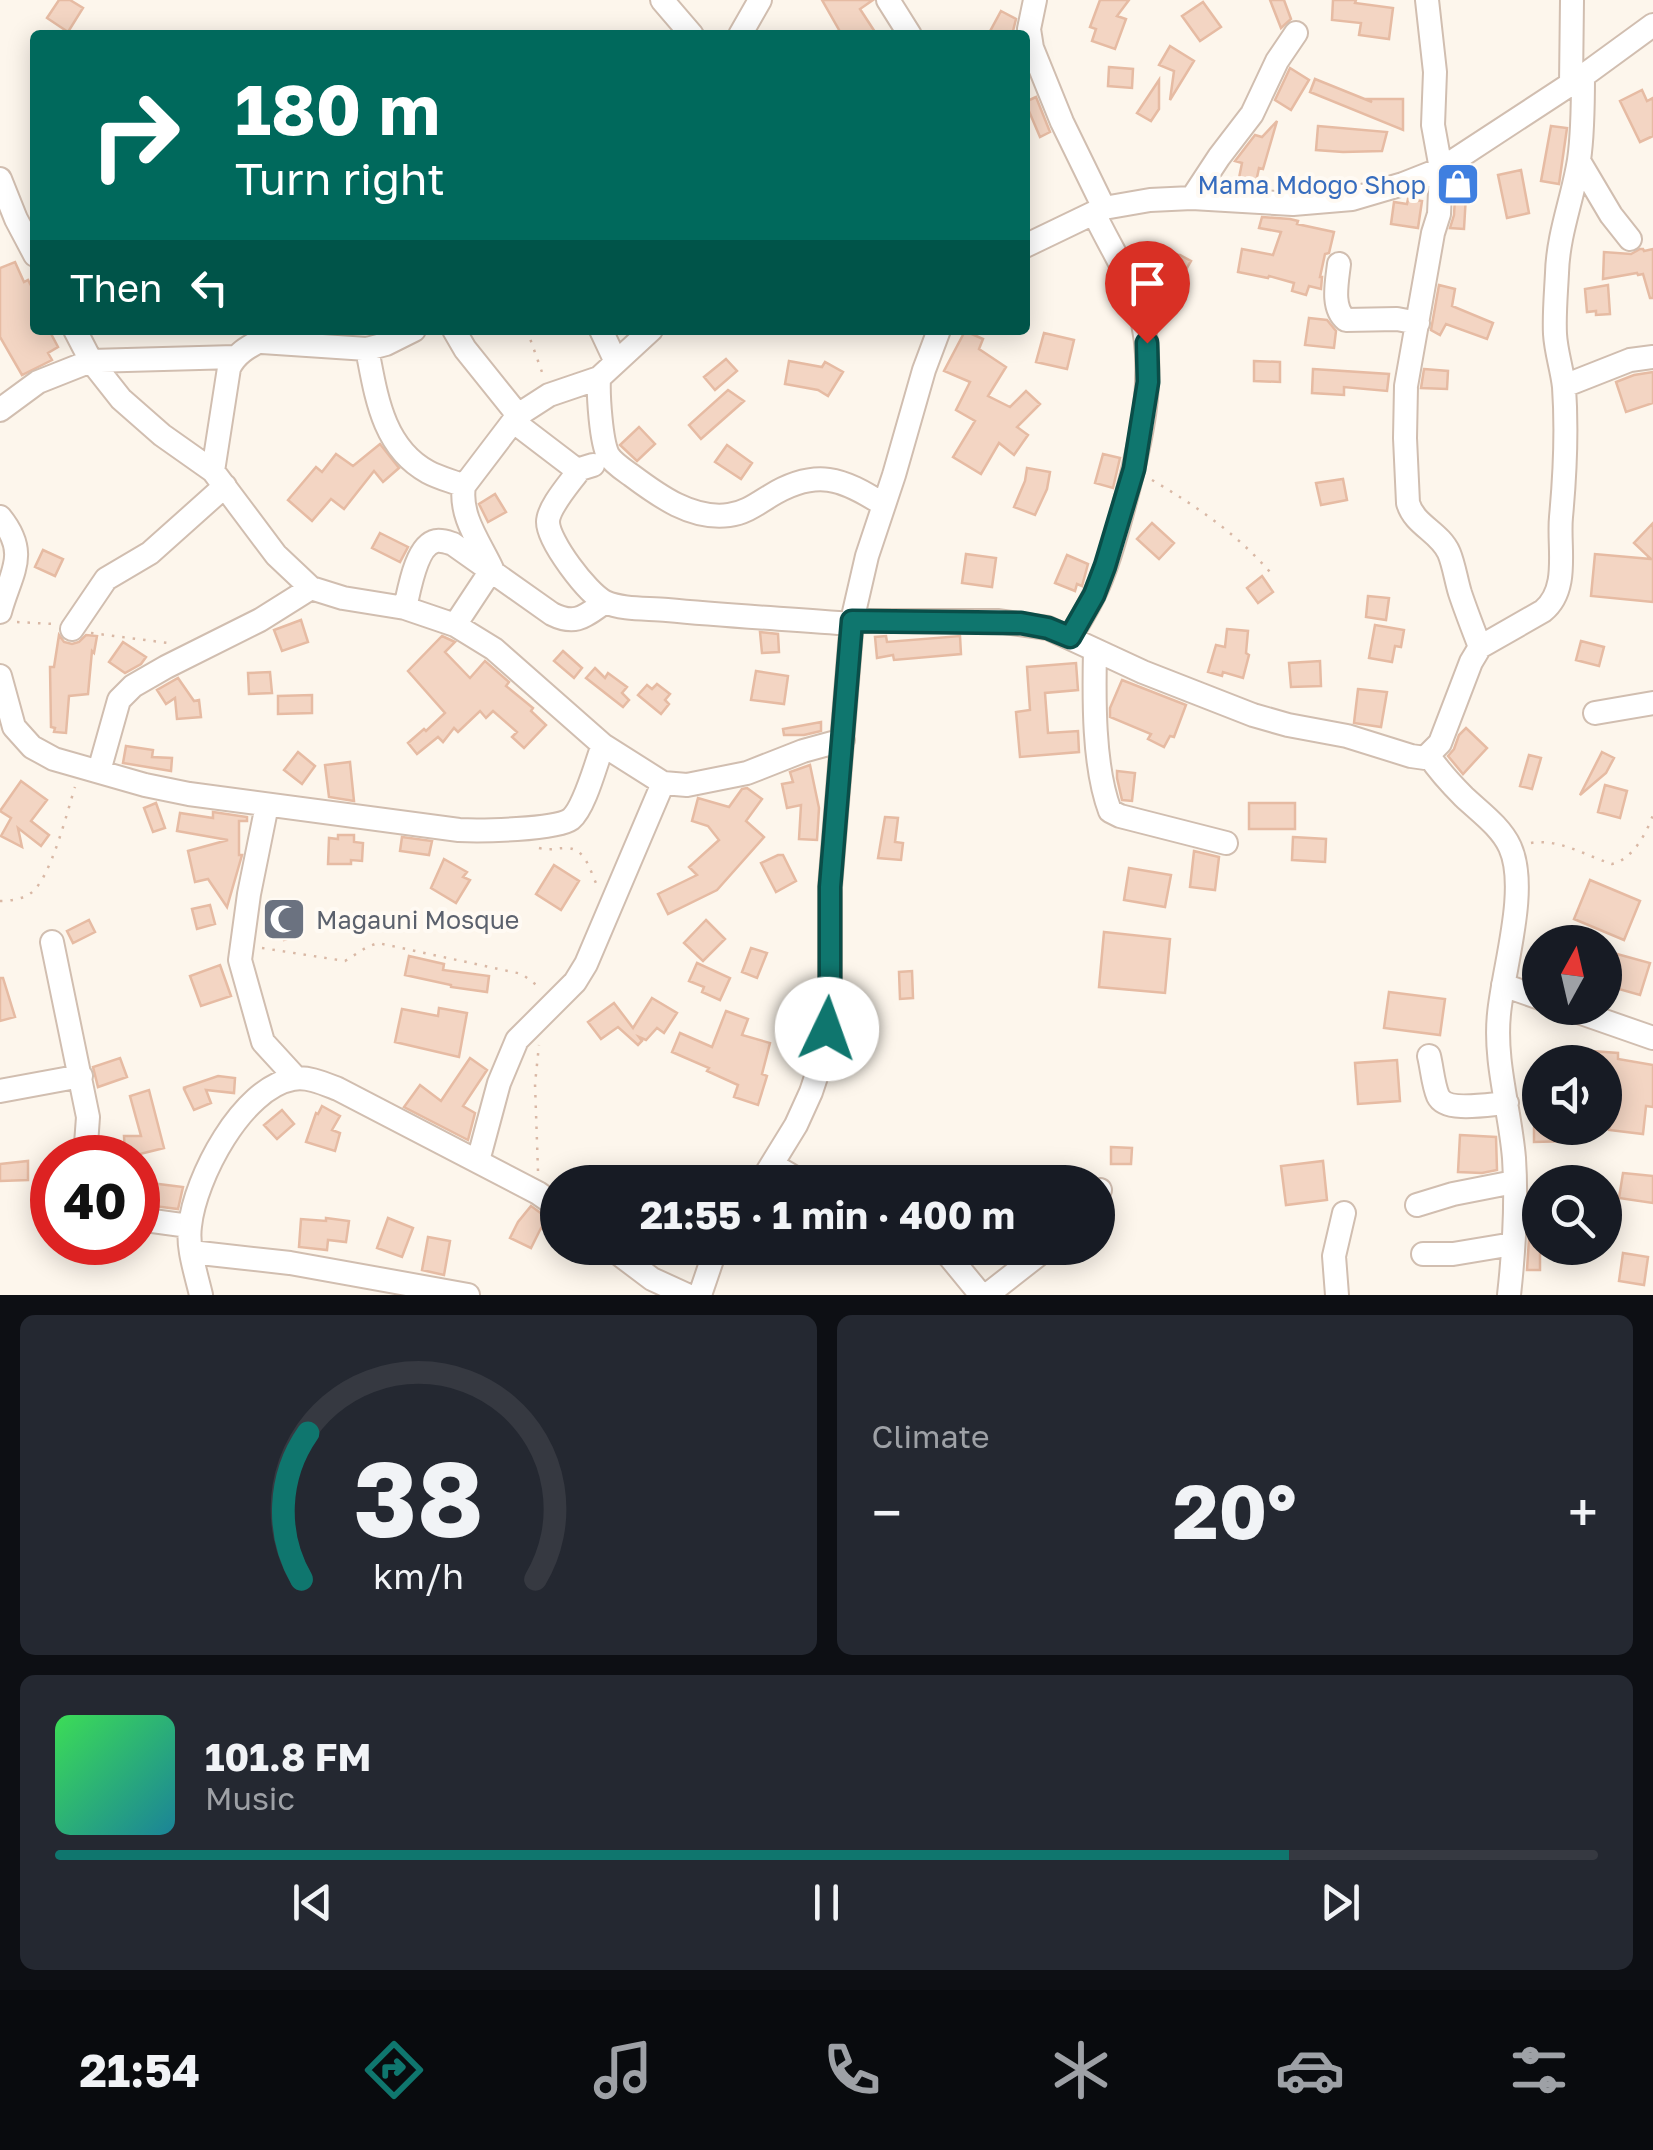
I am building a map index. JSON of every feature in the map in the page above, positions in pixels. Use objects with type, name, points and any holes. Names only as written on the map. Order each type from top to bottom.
[{"type":"street","points":[[662,0],[688,30]]},
{"type":"street","points":[[743,30],[760,0]]},
{"type":"street","points":[[888,0],[907,30]]},
{"type":"street","points":[[1029,30],[1035,0]]},
{"type":"street","points":[[1427,0],[1436,96],[1432,125],[1441,169],[1438,214],[1404,402],[1408,503],[1416,520],[1448,552],[1480,647]]},
{"type":"street","points":[[580,469],[551,511],[550,534],[574,571],[605,602],[852,622],[1021,623],[1048,628],[1253,714],[1425,758],[1440,743],[1480,647],[1543,610],[1556,594],[1562,557],[1560,522],[1564,488],[1564,386],[1555,337],[1557,268],[1579,161],[1583,114],[1572,0]]},
{"type":"street","points":[[1030,244],[1099,210],[1150,200],[1192,198],[1293,204],[1352,199],[1403,184],[1441,169],[1653,25]]},
{"type":"street","points":[[1192,198],[1252,114],[1277,61],[1296,33]]},
{"type":"street","points":[[1030,35],[1032,48],[1135,296],[1147,343],[1148,382],[1134,469],[1094,595],[1070,637]]},
{"type":"street","points":[[1579,161],[1610,215],[1630,239]]},
{"type":"street","points":[[0,180],[30,246]]},
{"type":"street","points":[[1340,264],[1336,308],[1340,316],[1346,320],[1397,319],[1418,323]]},
{"type":"street","points":[[77,335],[121,400],[219,478],[276,555],[311,588],[343,598],[405,608],[454,625],[494,648],[603,745],[663,784],[687,786],[747,773],[842,740]]},
{"type":"street","points":[[72,628],[106,579],[150,553],[219,478],[221,410],[234,357],[270,336],[299,346],[367,349],[404,335]]},
{"type":"street","points":[[457,335],[516,418],[550,452],[580,469],[608,454]]},
{"type":"street","points":[[602,335],[607,370],[598,393],[608,454],[652,490],[686,510],[709,515],[739,514],[797,483],[820,479],[840,480],[884,504]]},
{"type":"street","points":[[492,570],[464,513],[464,486],[516,418],[550,395],[607,370],[646,335]]},
{"type":"street","points":[[772,1165],[796,1125],[825,1050],[830,1008],[830,887],[852,622],[867,556],[938,335]]},
{"type":"street","points":[[367,349],[384,424],[401,449],[425,470],[464,486]]},
{"type":"street","points":[[0,410],[38,382],[91,361],[234,357]]},
{"type":"street","points":[[1564,386],[1630,360],[1653,357]]},
{"type":"street","points":[[0,517],[17,547],[8,617]]},
{"type":"street","points":[[405,608],[424,548],[434,541],[453,544],[566,621],[582,618],[605,602]]},
{"type":"street","points":[[454,625],[492,570]]},
{"type":"street","points":[[90,769],[120,700],[133,686],[260,620],[311,588]]},
{"type":"street","points":[[1095,650],[1096,727],[1110,810],[1120,816],[1226,843]]},
{"type":"street","points":[[0,676],[14,727],[32,747],[54,759],[189,794],[459,830],[556,824],[570,819],[580,806],[603,745]]},
{"type":"street","points":[[1595,713],[1653,702]]},
{"type":"street","points":[[1429,756],[1498,830],[1510,848],[1516,869],[1514,923],[1498,1015],[1514,1182],[1508,1295]]},
{"type":"street","points":[[478,1161],[499,1083],[517,1040],[575,982],[586,964],[663,784]]},
{"type":"street","points":[[267,805],[240,960],[263,1042],[296,1078]]},
{"type":"street","points":[[52,942],[81,1076],[88,1117],[87,1135]]},
{"type":"street","points":[[1503,985],[1522,992]]},
{"type":"street","points":[[1616,1025],[1653,1038]]},
{"type":"street","points":[[1429,1056],[1438,1096],[1443,1102],[1457,1106],[1507,1103]]},
{"type":"street","points":[[0,1092],[81,1076]]},
{"type":"street","points":[[201,1295],[191,1252],[190,1226],[204,1178],[226,1133],[261,1094],[296,1078],[338,1089],[540,1196]]},
{"type":"street","points":[[1418,1205],[1514,1182]]},
{"type":"street","points":[[1337,1295],[1334,1256],[1344,1213]]},
{"type":"street","points":[[160,1221],[190,1226]]},
{"type":"street","points":[[1422,1254],[1453,1254],[1513,1244]]},
{"type":"street","points":[[191,1252],[290,1263],[468,1295]]},
{"type":"street","points":[[633,1265],[652,1280],[687,1295]]},
{"type":"street","points":[[700,1295],[710,1265]]},
{"type":"street","points":[[957,1265],[984,1295],[1024,1265]]},
{"type":"path","points":[[529,335],[550,395]]},
{"type":"path","points":[[1134,469],[1224,527],[1270,572]]},
{"type":"path","points":[[8,617],[176,644]]},
{"type":"path","points":[[0,901],[32,892],[46,874],[90,769]]},
{"type":"path","points":[[1510,848],[1540,842],[1558,844],[1612,864],[1621,862],[1632,852],[1653,815]]},
{"type":"path","points":[[535,846],[582,853],[598,888],[613,902]]},
{"type":"path","points":[[240,944],[338,962],[378,943],[522,974],[548,1010],[536,1084],[544,1165]]},
{"type":"building","points":[[59,0],[70,0],[83,8],[69,30],[47,18]]},
{"type":"building","points":[[822,0],[873,0],[860,9],[874,30],[839,30]]},
{"type":"building","points":[[1100,0],[1129,0],[1117,16],[1126,19],[1115,49],[1092,41],[1096,29],[1090,27]]},
{"type":"building","points":[[1270,0],[1284,0],[1291,19],[1281,28]]},
{"type":"building","points":[[1333,0],[1356,0],[1355,3],[1393,8],[1389,39],[1359,35],[1361,23],[1332,20]]},
{"type":"building","points":[[1203,2],[1221,27],[1200,41],[1182,16]]},
{"type":"building","points":[[1001,11],[1016,19],[1013,30],[991,30]]},
{"type":"building","points":[[1170,46],[1194,61],[1170,100],[1174,71],[1159,65]]},
{"type":"building","points":[[1109,67],[1133,69],[1132,88],[1108,86]]},
{"type":"building","points":[[1290,68],[1309,80],[1291,110],[1275,100]]},
{"type":"building","points":[[1315,79],[1372,102],[1368,99],[1403,99],[1403,130],[1310,92]]},
{"type":"building","points":[[1159,80],[1159,109],[1151,121],[1137,113]]},
{"type":"building","points":[[1642,90],[1647,101],[1653,98],[1653,136],[1640,142],[1620,101]]},
{"type":"building","points":[[1036,97],[1050,132],[1040,137],[1030,114],[1030,100]]},
{"type":"building","points":[[1277,121],[1256,182],[1239,178],[1242,163],[1235,161],[1255,135],[1262,137]]},
{"type":"building","points":[[1318,126],[1387,132],[1382,151],[1316,150]]},
{"type":"building","points":[[1551,126],[1567,128],[1559,184],[1541,181]]},
{"type":"building","points":[[1521,170],[1529,213],[1507,218],[1498,175]]},
{"type":"building","points":[[1467,178],[1464,229],[1450,228],[1456,179]]},
{"type":"building","points":[[1408,199],[1422,201],[1418,228],[1391,224],[1394,202],[1407,204]]},
{"type":"building","points":[[1262,217],[1290,219],[1334,232],[1329,253],[1325,254],[1321,289],[1309,286],[1306,295],[1292,291],[1294,283],[1238,272],[1242,249],[1273,255],[1281,232],[1259,228]]},
{"type":"building","points":[[1653,249],[1653,298],[1643,274],[1603,279],[1604,252],[1631,254]]},
{"type":"building","points":[[1144,253],[1180,255],[1191,261],[1184,273],[1184,294],[1150,294],[1144,279]]},
{"type":"building","points":[[15,262],[24,282],[28,280],[30,284],[30,335],[52,335],[58,347],[48,353],[52,360],[22,375],[0,337],[0,268]]},
{"type":"building","points":[[1439,285],[1455,289],[1452,306],[1493,323],[1487,339],[1446,324],[1440,335],[1431,330]]},
{"type":"building","points":[[1608,285],[1610,314],[1587,312],[1585,289]]},
{"type":"building","points":[[1309,318],[1327,320],[1336,331],[1334,348],[1305,345]]},
{"type":"building","points":[[1044,333],[1074,340],[1067,369],[1036,362]]},
{"type":"building","points":[[963,335],[974,335],[983,339],[979,349],[1006,367],[988,396],[1010,407],[1026,391],[1040,404],[1017,427],[1028,435],[1014,455],[999,443],[981,474],[953,457],[975,421],[956,410],[970,382],[944,371]]},
{"type":"building","points":[[726,359],[737,371],[715,390],[704,377]]},
{"type":"building","points":[[789,361],[822,367],[825,362],[843,372],[828,396],[818,390],[785,384]]},
{"type":"building","points":[[1254,361],[1280,362],[1280,382],[1254,381]]},
{"type":"building","points":[[1313,369],[1389,374],[1387,391],[1344,387],[1344,395],[1312,393]]},
{"type":"building","points":[[1424,369],[1448,371],[1447,389],[1421,388]]},
{"type":"building","points":[[1653,372],[1653,403],[1626,412],[1616,382]]},
{"type":"building","points":[[728,390],[744,401],[701,439],[689,425]]},
{"type":"building","points":[[639,427],[655,444],[637,461],[620,445]]},
{"type":"building","points":[[380,444],[399,468],[383,482],[374,471],[344,509],[331,499],[312,521],[288,500],[316,467],[322,472],[336,454],[353,466]]},
{"type":"building","points":[[727,445],[752,463],[741,479],[715,462]]},
{"type":"building","points":[[1103,454],[1120,458],[1113,488],[1095,483]]},
{"type":"building","points":[[1027,468],[1050,472],[1035,515],[1014,507]]},
{"type":"building","points":[[1343,479],[1347,500],[1321,505],[1316,483]]},
{"type":"building","points":[[495,494],[506,512],[488,522],[479,504]]},
{"type":"building","points":[[1152,523],[1174,543],[1159,559],[1137,539]]},
{"type":"building","points":[[1653,523],[1653,602],[1591,596],[1595,554],[1651,559],[1634,543]]},
{"type":"building","points":[[380,533],[408,547],[400,562],[372,548]]},
{"type":"building","points":[[43,550],[63,559],[55,576],[35,567]]},
{"type":"building","points":[[966,554],[996,558],[992,587],[962,583]]},
{"type":"building","points":[[1067,555],[1088,564],[1082,586],[1077,584],[1075,591],[1055,583]]},
{"type":"building","points":[[1262,576],[1273,592],[1258,603],[1247,588]]},
{"type":"building","points":[[1368,596],[1389,598],[1386,620],[1366,617]]},
{"type":"building","points":[[301,620],[308,642],[282,651],[274,630]]},
{"type":"building","points":[[1375,625],[1404,630],[1401,647],[1395,646],[1392,662],[1369,658]]},
{"type":"building","points":[[1227,629],[1248,631],[1249,655],[1243,678],[1208,672],[1216,645],[1225,647]]},
{"type":"building","points":[[760,632],[778,634],[779,652],[762,653]]},
{"type":"building","points":[[59,635],[72,644],[86,635],[97,636],[88,694],[69,696],[66,733],[54,732],[51,727],[50,667],[54,667]]},
{"type":"building","points":[[442,636],[455,642],[445,652],[470,678],[485,661],[546,725],[524,748],[512,737],[517,732],[493,711],[486,718],[480,711],[458,732],[454,728],[443,742],[438,737],[417,754],[408,743],[445,713],[408,671]]},
{"type":"building","points":[[886,636],[887,642],[960,636],[961,654],[877,658],[875,637]]},
{"type":"building","points":[[1581,641],[1604,647],[1599,666],[1576,660]]},
{"type":"building","points":[[123,642],[146,657],[125,673],[109,662]]},
{"type":"building","points":[[563,651],[582,668],[574,678],[554,661]]},
{"type":"building","points":[[1320,661],[1321,686],[1291,687],[1289,663]]},
{"type":"building","points":[[1076,663],[1078,690],[1045,693],[1048,733],[1078,731],[1079,752],[1020,757],[1016,712],[1030,710],[1027,667]]},
{"type":"building","points":[[595,668],[605,678],[608,673],[627,687],[622,693],[629,700],[623,707],[586,678]]},
{"type":"building","points":[[756,671],[788,676],[784,704],[751,700]]},
{"type":"building","points":[[270,672],[272,693],[249,694],[248,673]]},
{"type":"building","points":[[178,678],[194,701],[199,700],[201,717],[177,719],[175,698],[166,704],[157,690]]},
{"type":"building","points":[[1122,680],[1186,705],[1174,737],[1170,736],[1164,747],[1148,739],[1151,734],[1110,717]]},
{"type":"building","points":[[657,684],[670,694],[665,700],[669,704],[661,714],[638,695],[647,685],[652,689]]},
{"type":"building","points":[[1358,689],[1387,692],[1381,727],[1354,723]]},
{"type":"building","points":[[312,695],[312,713],[278,714],[278,696]]},
{"type":"building","points":[[821,722],[821,731],[784,735],[783,729]]},
{"type":"building","points":[[1466,728],[1487,748],[1463,774],[1448,756]]},
{"type":"building","points":[[126,746],[153,750],[152,757],[172,758],[171,771],[123,763]]},
{"type":"building","points":[[298,752],[315,766],[302,784],[284,770]]},
{"type":"building","points":[[1602,752],[1614,758],[1606,773],[1580,795]]},
{"type":"building","points":[[1529,755],[1541,758],[1532,789],[1520,786]]},
{"type":"building","points":[[350,762],[354,801],[329,797],[325,765]]},
{"type":"building","points":[[810,765],[819,808],[817,840],[799,839],[801,805],[787,808],[782,784],[793,782],[790,772]]},
{"type":"building","points":[[1117,771],[1135,773],[1132,801],[1122,800]]},
{"type":"building","points":[[21,781],[47,800],[31,821],[49,835],[41,846],[18,828],[22,847],[1,836],[11,818],[0,811]]},
{"type":"building","points":[[1605,785],[1627,791],[1620,818],[1598,812]]},
{"type":"building","points":[[747,788],[762,799],[746,821],[764,837],[717,890],[668,914],[658,894],[697,875],[689,867],[719,840],[708,826],[692,821],[698,798],[729,807]]},
{"type":"building","points":[[156,803],[165,828],[153,832],[144,808]]},
{"type":"building","points":[[1249,803],[1295,803],[1295,829],[1249,829]]},
{"type":"building","points":[[213,812],[247,817],[247,821],[239,821],[242,855],[227,907],[208,879],[195,882],[188,851],[228,840],[177,831],[180,813],[213,818]]},
{"type":"building","points":[[885,817],[898,818],[895,842],[903,843],[901,860],[878,858]]},
{"type":"building","points":[[338,835],[354,835],[354,842],[363,843],[362,861],[328,864],[329,838],[338,839]]},
{"type":"building","points":[[402,837],[432,841],[429,855],[400,851]]},
{"type":"building","points":[[1293,837],[1326,839],[1325,862],[1292,860]]},
{"type":"building","points":[[1194,851],[1219,857],[1215,890],[1190,887]]},
{"type":"building","points":[[783,855],[796,881],[776,892],[761,863]]},
{"type":"building","points":[[444,859],[467,872],[463,877],[470,880],[456,903],[431,888]]},
{"type":"building","points":[[554,865],[579,881],[561,910],[536,894]]},
{"type":"building","points":[[1129,868],[1171,875],[1165,907],[1124,900]]},
{"type":"building","points":[[1590,880],[1640,901],[1624,940],[1622,925],[1588,925],[1574,919]]},
{"type":"building","points":[[210,905],[215,924],[197,929],[192,909]]},
{"type":"building","points":[[288,913],[296,936],[284,940],[275,917]]},
{"type":"building","points":[[89,920],[95,932],[73,943],[67,931]]},
{"type":"building","points":[[706,920],[725,939],[703,961],[684,943]]},
{"type":"building","points":[[1104,932],[1170,939],[1165,993],[1099,987]]},
{"type":"building","points":[[751,948],[767,953],[757,978],[742,972]]},
{"type":"building","points":[[1622,955],[1650,963],[1640,995],[1622,990]]},
{"type":"building","points":[[409,956],[444,964],[443,970],[489,976],[487,992],[405,975]]},
{"type":"building","points":[[697,963],[730,978],[720,1000],[689,981]]},
{"type":"building","points":[[220,965],[231,996],[201,1006],[190,976]]},
{"type":"building","points":[[912,971],[913,998],[900,999],[899,972]]},
{"type":"building","points":[[0,978],[15,1017],[0,1021]]},
{"type":"building","points":[[1389,992],[1445,999],[1440,1035],[1384,1028]]},
{"type":"building","points":[[652,998],[677,1013],[664,1033],[657,1028],[646,1040],[639,1037],[642,1041],[638,1045],[618,1027],[601,1039],[588,1022],[614,1003],[633,1028]]},
{"type":"building","points":[[439,1008],[467,1013],[459,1057],[395,1042],[402,1009],[438,1016]]},
{"type":"building","points":[[726,1011],[748,1019],[742,1035],[770,1043],[762,1074],[767,1076],[758,1105],[734,1097],[738,1085],[672,1052],[680,1033],[712,1047]]},
{"type":"building","points":[[120,1058],[127,1077],[98,1087],[93,1067]]},
{"type":"building","points":[[470,1058],[487,1070],[463,1106],[475,1113],[468,1140],[404,1107],[420,1085],[441,1101]]},
{"type":"building","points":[[1397,1060],[1400,1101],[1358,1104],[1355,1063]]},
{"type":"building","points":[[1622,1060],[1653,1065],[1653,1107],[1646,1106],[1643,1134],[1622,1132]]},
{"type":"building","points":[[218,1076],[235,1078],[234,1093],[206,1090],[211,1103],[194,1110],[183,1088]]},
{"type":"building","points":[[149,1090],[164,1148],[160,1149],[160,1135],[141,1135],[130,1096]]},
{"type":"building","points":[[322,1106],[340,1116],[332,1130],[340,1133],[335,1151],[306,1142]]},
{"type":"building","points":[[282,1110],[294,1124],[277,1139],[264,1125]]},
{"type":"building","points":[[1460,1135],[1496,1137],[1497,1170],[1458,1172]]},
{"type":"building","points":[[1111,1147],[1132,1148],[1131,1164],[1111,1164]]},
{"type":"building","points":[[28,1161],[28,1180],[0,1181],[0,1164]]},
{"type":"building","points":[[1323,1161],[1327,1200],[1286,1205],[1281,1166]]},
{"type":"building","points":[[1623,1173],[1653,1176],[1653,1203],[1622,1198]]},
{"type":"building","points":[[160,1184],[183,1187],[178,1209],[160,1207]]},
{"type":"building","points":[[531,1206],[540,1212],[540,1230],[531,1248],[510,1238]]},
{"type":"building","points":[[388,1218],[413,1228],[402,1257],[377,1248]]},
{"type":"building","points":[[301,1219],[349,1221],[346,1242],[328,1240],[327,1250],[299,1247]]},
{"type":"building","points":[[428,1237],[450,1241],[444,1275],[422,1270]]},
{"type":"building","points":[[1623,1253],[1648,1257],[1644,1285],[1619,1281]]},
{"type":"building","points":[[1527,1265],[1540,1265],[1540,1270],[1527,1270]]},
{"type":"place","name":"Mama Mdogo Shop","points":[[1458,184]]},
{"type":"place","name":"Magauni Mosque","points":[[284,919]]},
{"type":"route","points":[[827,1029],[830,887],[852,621],[996,621],[1048,628],[1070,637],[1094,595],[1134,469],[1148,382],[1147,343]]}]
